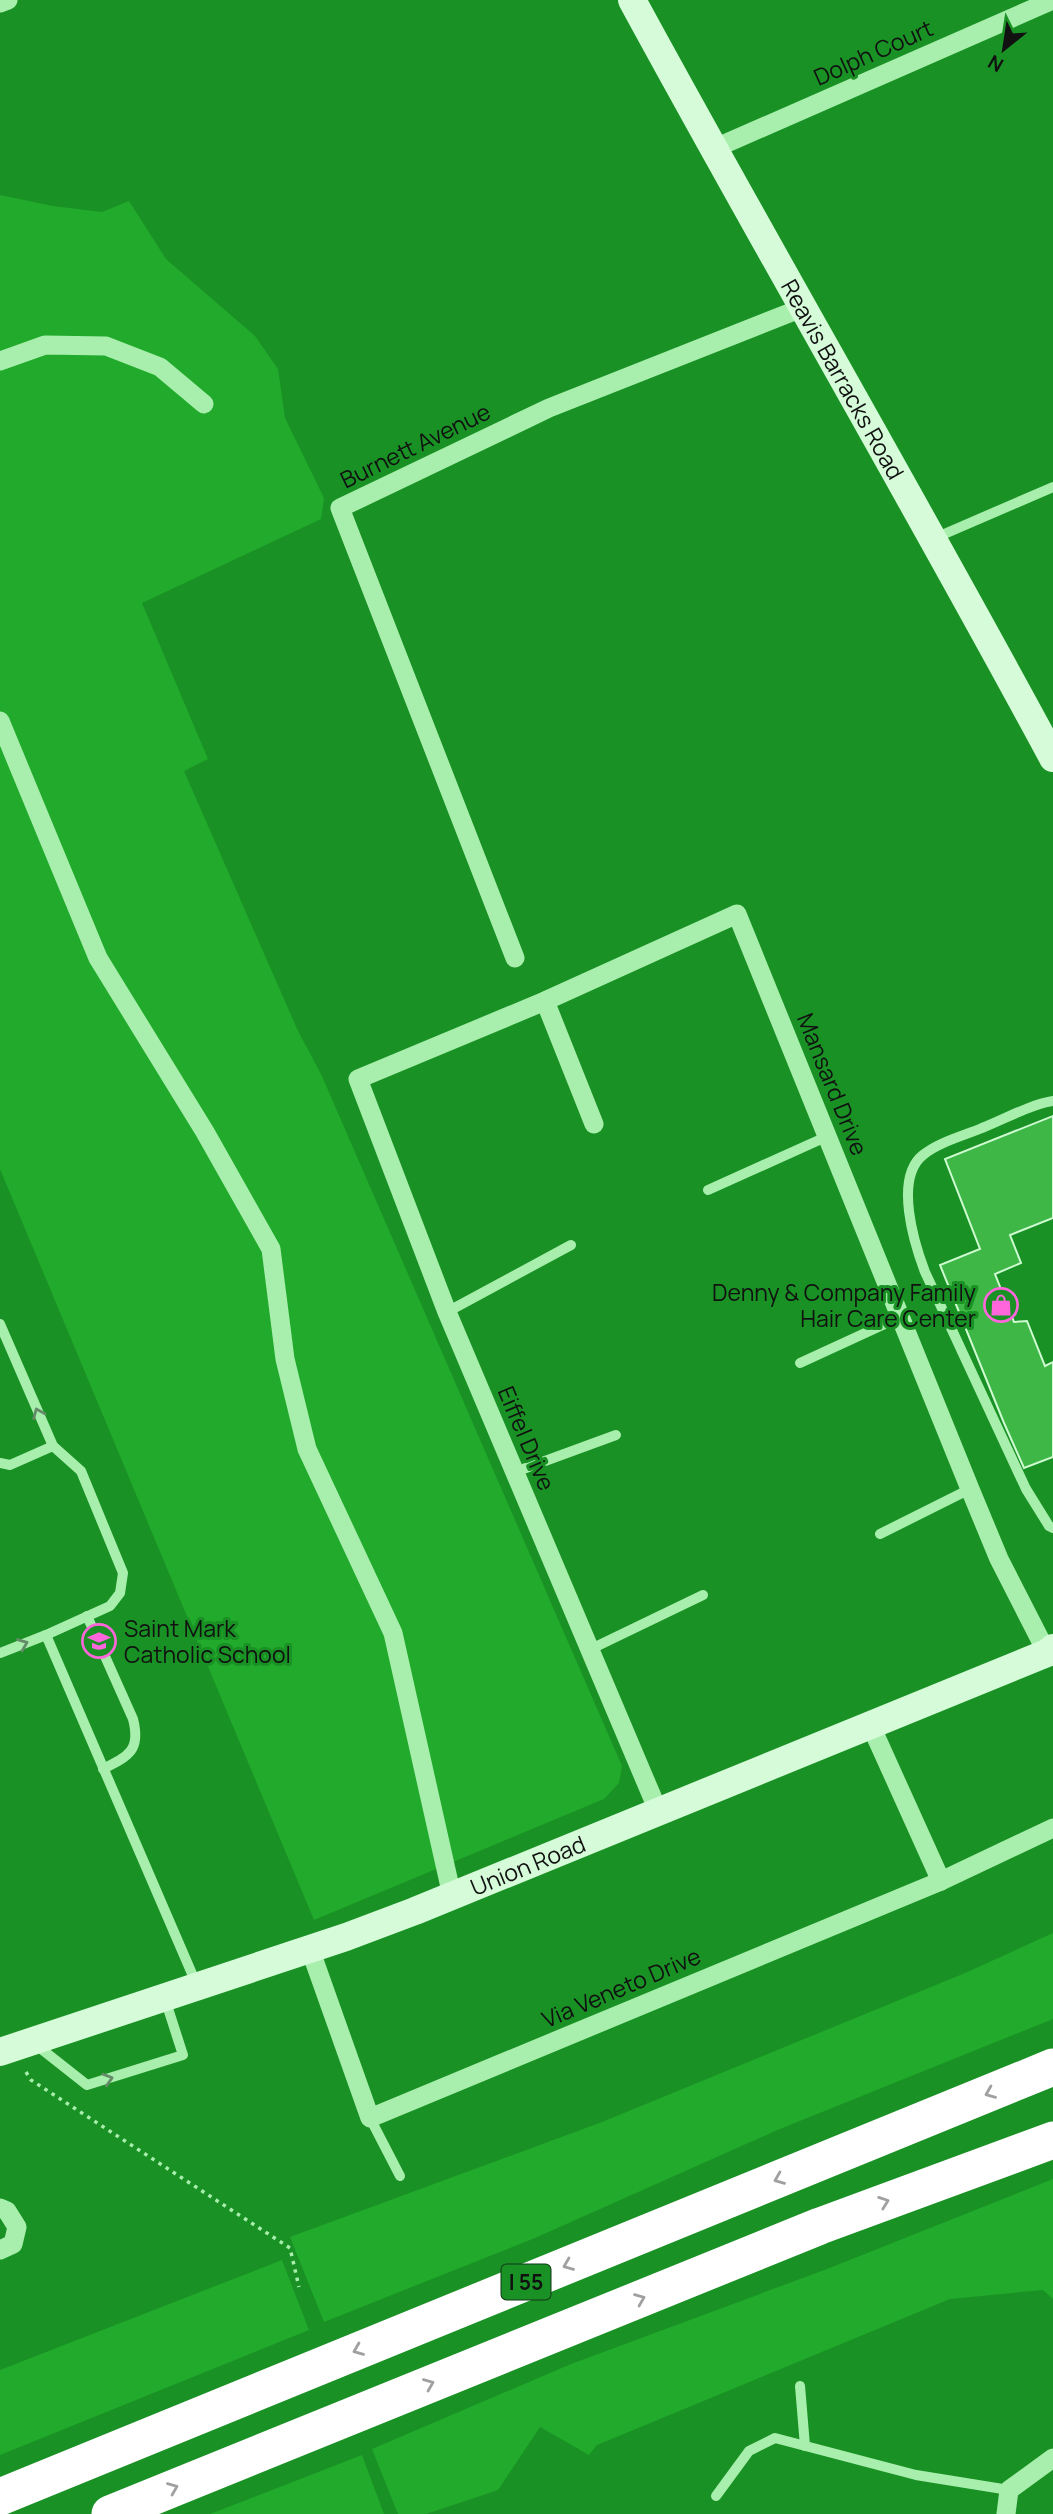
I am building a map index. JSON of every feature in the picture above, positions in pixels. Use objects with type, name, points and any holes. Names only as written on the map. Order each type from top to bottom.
[{"type":"highway","name":"I 55","points":[[0,2497],[1053,2067]]},
{"type":"highway","name":"I 55","points":[[110,2514],[820,2226],[1053,2140]]},
{"type":"main road","name":"Reavis Barracks Road","points":[[632,0],[802,308],[934,538],[1053,758]]},
{"type":"main road","name":"Union Road","points":[[0,2052],[310,1949],[452,1896],[1051,1651]]},
{"type":"street","points":[[0,3],[8,0]]},
{"type":"street","name":"Dolph Court","points":[[713,149],[1053,0]]},
{"type":"street","name":"Burnett Avenue","points":[[515,958],[340,508],[549,408],[802,308]]},
{"type":"street","points":[[0,361],[44,345],[106,346],[160,367],[204,404]]},
{"type":"street","points":[[0,721],[98,958],[205,1132],[271,1250],[285,1359],[307,1449],[393,1633],[452,1896]]},
{"type":"street","name":"Mansard Drive","points":[[358,1079],[545,1001],[737,914],[999,1559],[1051,1651]]},
{"type":"street","points":[[545,1001],[594,1124]]},
{"type":"street","name":"Eiffel Drive","points":[[358,1079],[447,1312],[659,1813]]},
{"type":"street","points":[[871,1726],[941,1881]]},
{"type":"street","name":"Via Veneto Drive","points":[[370,2118],[941,1881],[1053,1828]]},
{"type":"street","points":[[310,1949],[370,2118]]},
{"type":"street","points":[[0,2208],[7,2211],[17,2227],[13,2244],[0,2250]]},
{"type":"street","points":[[1006,2514],[1009,2490],[1053,2458]]},
{"type":"lane","points":[[934,538],[1053,487]]},
{"type":"lane","points":[[1053,1101],[949,1141],[923,1155],[911,1170],[908,1198],[916,1247],[925,1272],[1026,1489],[1049,1526],[1053,1528]]},
{"type":"lane","points":[[708,1190],[828,1136]]},
{"type":"lane","points":[[447,1312],[571,1245]]},
{"type":"lane","points":[[800,1363],[900,1317]]},
{"type":"lane","points":[[0,1324],[52,1446],[81,1471],[123,1573],[120,1593],[110,1606],[0,1653]]},
{"type":"lane","points":[[515,1472],[616,1435]]},
{"type":"lane","points":[[0,1463],[10,1465],[52,1446]]},
{"type":"lane","points":[[880,1534],[970,1489]]},
{"type":"lane","points":[[591,1649],[704,1595]]},
{"type":"lane","points":[[87,1616],[133,1719],[137,1734],[133,1749],[125,1758],[103,1769]]},
{"type":"lane","points":[[46,1635],[198,1987]]},
{"type":"lane","points":[[32,2041],[88,2085],[183,2055],[164,1997]]},
{"type":"lane","points":[[370,2118],[400,2176]]},
{"type":"lane","points":[[800,2386],[805,2446]]},
{"type":"lane","points":[[716,2496],[749,2451],[775,2438],[916,2475],[1009,2490]]},
{"type":"path","points":[[26,2072],[31,2080],[290,2248],[299,2287]]},
{"type":"green space","points":[[0,195],[53,206],[102,212],[129,201],[166,259],[255,336],[278,369],[285,418],[324,498],[321,519],[142,603],[208,759],[184,771],[298,1031],[321,1074],[622,1766],[619,1783],[604,1799],[314,1920],[0,1169]]},
{"type":"green space","points":[[1053,1933],[1053,2019],[780,2129],[535,2238],[324,2322],[290,2237],[602,2122],[965,1973]]},
{"type":"green space","points":[[1053,2179],[1053,2299],[1043,2290],[950,2299],[597,2445],[589,2455],[540,2427],[498,2490],[426,2514],[398,2514],[372,2449],[571,2364],[827,2269]]},
{"type":"green space","points":[[282,2260],[309,2330],[0,2455],[0,2370]]},
{"type":"green space","points":[[362,2455],[384,2514],[210,2514]]},
{"type":"building","points":[[1053,1116],[1053,1218],[1010,1235],[1021,1263],[995,1274],[1014,1322],[1027,1321],[1045,1366],[1053,1362],[1053,1457],[1024,1468],[940,1265],[980,1249],[945,1159]]},
{"type":"place","name":"Denny & Company Family Hair Care Center","points":[[1001,1305]]},
{"type":"place","name":"Saint Mark Catholic School","points":[[99,1641]]}]
